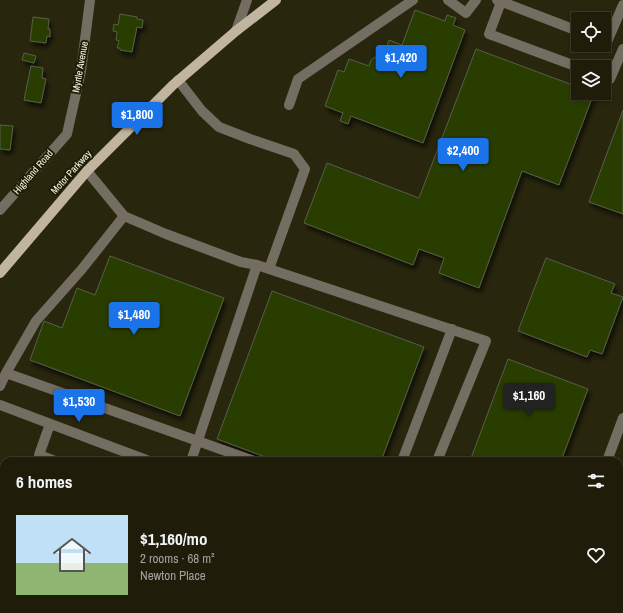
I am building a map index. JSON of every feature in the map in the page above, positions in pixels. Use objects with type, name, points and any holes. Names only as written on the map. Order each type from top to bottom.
[{"type":"main road","name":"Motor Parkway","points":[[0,273],[87,171],[178,80],[236,31],[276,0]]},
{"type":"street","name":"Myrtle Avenue","points":[[66,134],[81,71],[90,0]]},
{"type":"street","points":[[236,31],[247,0]]},
{"type":"street","points":[[289,105],[298,79],[413,0]]},
{"type":"street","points":[[448,0],[466,13],[476,0]]},
{"type":"street","points":[[571,28],[499,1],[489,34],[571,64]]},
{"type":"street","points":[[611,30],[623,5]]},
{"type":"street","points":[[611,44],[623,49],[611,77]]},
{"type":"street","points":[[178,80],[202,111],[219,127],[294,154],[306,169],[269,269]]},
{"type":"street","name":"Highland Road","points":[[0,210],[66,134]]},
{"type":"street","points":[[87,171],[124,216],[166,234],[241,262],[257,265],[486,341],[439,457]]},
{"type":"street","points":[[0,386],[6,372],[36,321],[82,269],[124,216]]},
{"type":"street","points":[[192,457],[257,265]]},
{"type":"street","points":[[404,457],[452,329]]},
{"type":"street","points":[[6,372],[243,457]]},
{"type":"street","points":[[0,405],[138,457]]},
{"type":"street","points":[[608,457],[623,418]]},
{"type":"street","points":[[36,457],[50,424]]},
{"type":"building","points":[[415,10],[445,21],[447,15],[456,18],[453,25],[465,30],[423,143],[351,116],[348,124],[340,121],[343,113],[325,106],[338,70],[344,72],[349,59],[369,66],[371,60],[375,57],[381,61],[389,40],[402,45]]},
{"type":"building","points":[[120,14],[137,17],[137,19],[143,20],[142,28],[137,27],[132,52],[117,48],[119,41],[116,40],[117,32],[113,31],[114,24],[118,25]]},
{"type":"building","points":[[33,17],[49,19],[48,29],[50,29],[50,37],[47,36],[46,43],[30,41]]},
{"type":"building","points":[[476,49],[571,84],[571,100],[591,100],[559,185],[522,171],[479,288],[439,273],[444,258],[419,249],[413,265],[304,223],[327,163],[419,198]]},
{"type":"building","points":[[24,53],[36,56],[34,63],[22,60]]},
{"type":"building","points":[[31,66],[43,68],[42,78],[46,79],[41,103],[24,100]]},
{"type":"building","points":[[623,110],[623,214],[589,202]]},
{"type":"building","points":[[0,125],[13,126],[10,150],[0,149]]},
{"type":"building","points":[[110,256],[224,298],[180,416],[30,360],[44,321],[62,328],[77,288],[95,295]]},
{"type":"building","points":[[546,258],[615,284],[611,293],[623,297],[602,354],[590,350],[587,357],[518,331]]},
{"type":"building","points":[[272,291],[424,347],[383,457],[265,457],[217,439]]},
{"type":"building","points":[[508,359],[588,389],[562,457],[471,457]]}]
